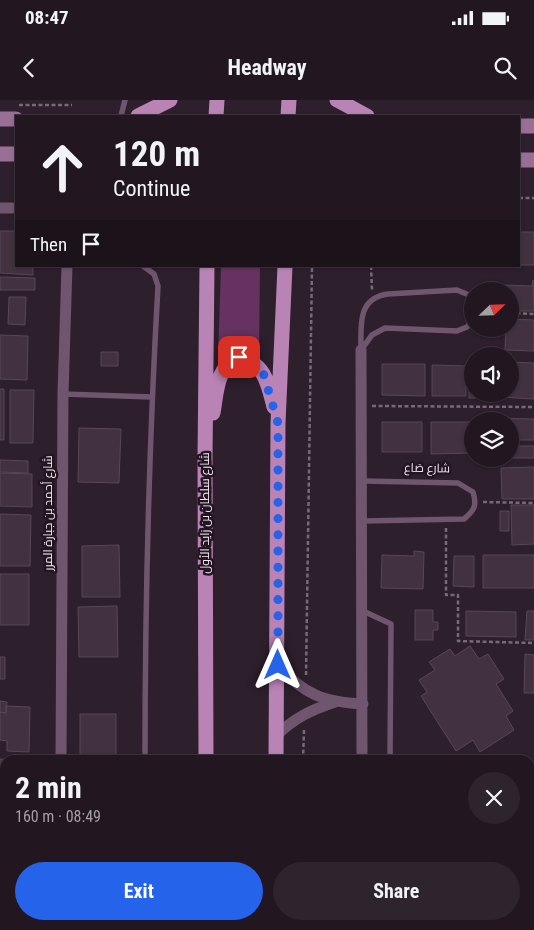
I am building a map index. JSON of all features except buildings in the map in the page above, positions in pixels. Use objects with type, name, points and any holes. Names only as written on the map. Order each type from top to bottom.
[{"type":"main road","points":[[140,115],[170,100]]},
{"type":"main road","points":[[216,115],[217,100]]},
{"type":"main road","points":[[288,115],[289,100]]},
{"type":"main road","points":[[337,100],[365,115]]},
{"type":"main road","points":[[0,119],[17,112]]},
{"type":"main road","points":[[520,126],[534,126]]},
{"type":"main road","points":[[0,154],[15,154]]},
{"type":"main road","points":[[520,160],[534,160]]},
{"type":"main road","name":"شارع سلطان بن زايد الأول","points":[[206,755],[205,457],[207,267]]},
{"type":"main road","points":[[276,755],[278,423],[285,267]]},
{"type":"main road","points":[[205,457],[221,373],[228,362],[239,357],[253,361],[263,372],[278,423]]},
{"type":"street","points":[[0,208],[15,208]]},
{"type":"street","name":"شارع أحمد بن جبارة المرر","points":[[60,755],[63,394],[67,267]]},
{"type":"street","points":[[361,350],[363,406],[362,755]]},
{"type":"street","points":[[278,665],[292,682],[306,691],[335,702],[363,704]]},
{"type":"street","points":[[276,736],[288,723],[304,713],[335,702]]},
{"type":"lane","points":[[121,115],[124,100]]},
{"type":"lane","points":[[145,267],[154,274],[158,286],[152,397],[145,662],[145,755]]},
{"type":"lane","points":[[361,350],[362,314],[372,299],[388,294],[457,290],[464,293]]},
{"type":"lane","points":[[361,350],[372,335],[385,328],[457,331],[464,328]]},
{"type":"lane","points":[[63,394],[152,397]]},
{"type":"lane","name":"شارع صَاع","points":[[363,481],[458,483],[473,492],[476,502]]},
{"type":"lane","points":[[363,520],[464,519],[474,511],[476,502]]},
{"type":"lane","points":[[363,610],[391,624],[390,755]]},
{"type":"path","points":[[17,112],[72,105]]},
{"type":"path","points":[[520,198],[534,198]]},
{"type":"path","points":[[306,691],[312,267]]},
{"type":"path","points":[[371,267],[372,299]]},
{"type":"path","points":[[519,313],[534,314]]},
{"type":"path","points":[[363,406],[534,407]]},
{"type":"path","points":[[476,502],[534,503]]},
{"type":"path","points":[[446,519],[446,595],[458,595],[458,641],[534,644]]},
{"type":"path","points":[[303,755],[304,713]]},
{"type":"shaded area","points":[[221,267],[260,267],[259,354],[237,349],[228,351],[218,358]]},
{"type":"route","points":[[239,357],[253,361],[263,372],[278,423],[278,665]]}]
